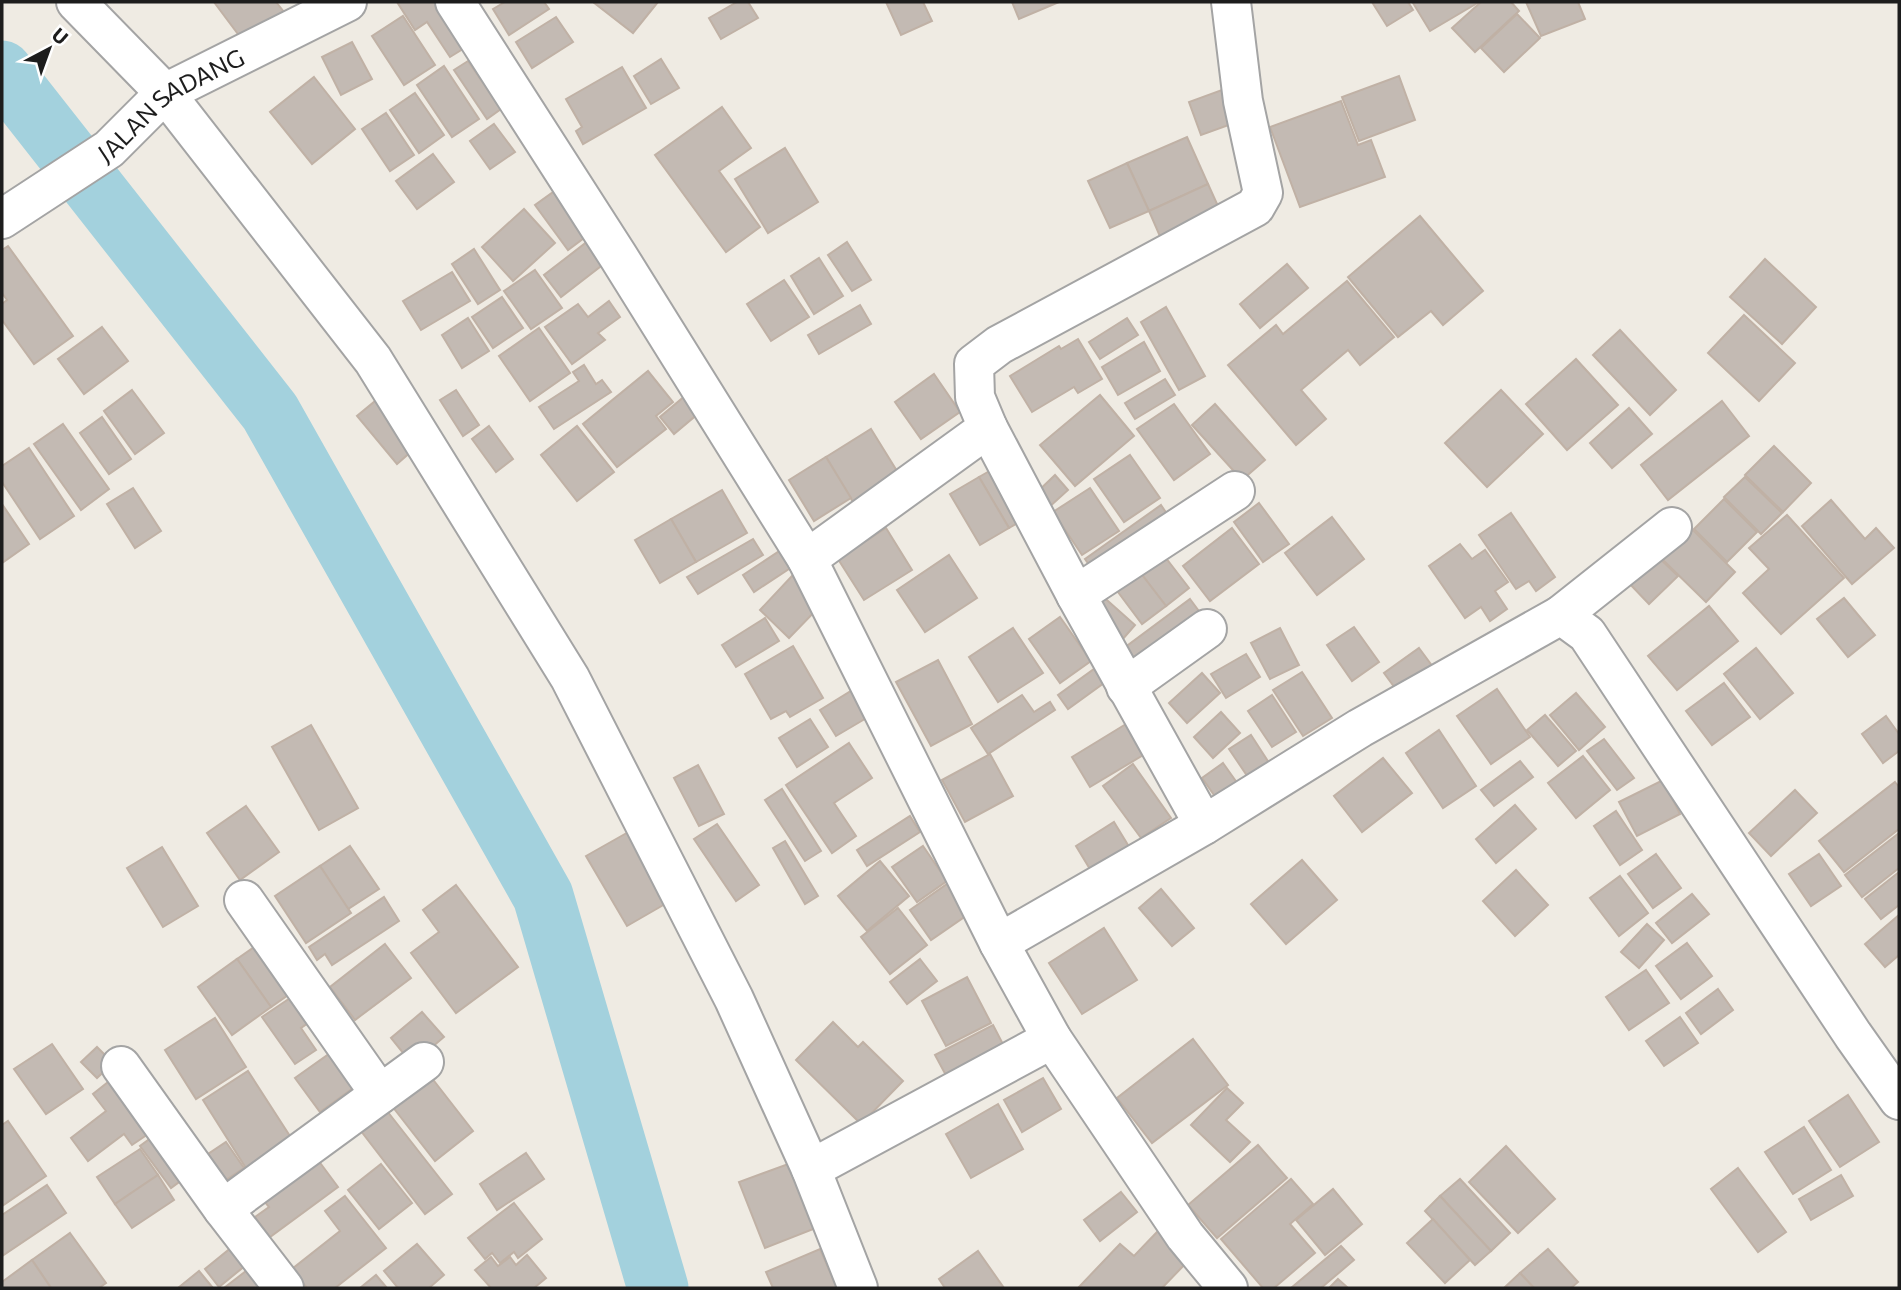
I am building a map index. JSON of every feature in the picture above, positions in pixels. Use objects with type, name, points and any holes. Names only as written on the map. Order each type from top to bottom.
[{"type":"street","points":[[76,2],[164,93],[373,360],[570,678],[734,999],[811,1169],[858,1288]]},
{"type":"street","name":"JALAN SADANG","points":[[13,212],[109,149],[164,93],[347,2]]},
{"type":"street","points":[[455,2],[807,559],[999,943],[1052,1040],[1185,1236],[1228,1288]]},
{"type":"street","points":[[1204,825],[1126,687],[988,428],[975,397],[974,364],[999,345],[1255,207],[1263,193],[1243,101],[1231,2]]},
{"type":"street","points":[[807,559],[988,428]]},
{"type":"street","points":[[1076,595],[1235,491]]},
{"type":"street","points":[[999,943],[1204,825],[1360,728],[1561,615],[1672,527]]},
{"type":"street","points":[[1561,615],[1587,634],[1899,1100]]},
{"type":"street","points":[[1126,687],[1207,629]]},
{"type":"street","points":[[244,900],[380,1094]]},
{"type":"street","points":[[811,1169],[1052,1040]]},
{"type":"street","points":[[223,1209],[424,1062]]},
{"type":"street","points":[[121,1066],[223,1209],[284,1288]]},
{"type":"building","points":[[214,2],[276,2],[284,12],[244,42]]},
{"type":"building","points":[[397,2],[445,2],[471,44],[450,57],[427,22],[415,30]]},
{"type":"building","points":[[505,2],[544,2],[549,9],[509,35],[493,9]]},
{"type":"building","points":[[593,2],[658,2],[633,33]]},
{"type":"building","points":[[737,2],[748,2],[758,18],[721,39],[709,18]]},
{"type":"building","points":[[886,2],[923,2],[932,21],[901,35]]},
{"type":"building","points":[[1012,2],[1059,2],[1019,19]]},
{"type":"building","points":[[1372,2],[1408,2],[1413,10],[1387,26]]},
{"type":"building","points":[[1414,2],[1479,2],[1430,31]]},
{"type":"building","points":[[1481,2],[1511,2],[1519,11],[1475,52],[1452,28]]},
{"type":"building","points":[[1526,2],[1578,2],[1585,19],[1541,36]]},
{"type":"building","points":[[1517,14],[1540,38],[1504,72],[1481,48]]},
{"type":"building","points":[[403,16],[435,65],[404,85],[372,36]]},
{"type":"building","points":[[556,17],[573,42],[532,68],[516,42]]},
{"type":"building","points":[[352,42],[372,79],[341,95],[322,57]]},
{"type":"building","points":[[661,59],[679,88],[651,104],[634,76]]},
{"type":"building","points":[[468,61],[501,109],[487,119],[454,70]]},
{"type":"building","points":[[444,66],[479,119],[452,137],[417,85]]},
{"type":"building","points":[[622,67],[646,108],[583,144],[576,131],[582,127],[566,99]]},
{"type":"building","points":[[1399,76],[1415,120],[1359,141],[1342,97]]},
{"type":"building","points":[[314,77],[355,129],[312,164],[270,112]]},
{"type":"building","points":[[1252,79],[1265,112],[1201,135],[1189,102]]},
{"type":"building","points":[[415,93],[444,135],[419,153],[390,110]]},
{"type":"building","points":[[1341,101],[1358,145],[1371,140],[1385,177],[1300,207],[1270,127]]},
{"type":"building","points":[[722,107],[751,148],[719,171],[760,227],[726,252],[655,155]]},
{"type":"building","points":[[386,113],[414,155],[390,171],[362,129]]},
{"type":"building","points":[[494,124],[515,152],[490,169],[470,141]]},
{"type":"building","points":[[1187,137],[1208,184],[1149,211],[1127,163]]},
{"type":"building","points":[[785,148],[818,202],[768,233],[735,179]]},
{"type":"building","points":[[433,154],[454,182],[417,209],[396,181]]},
{"type":"building","points":[[1127,163],[1149,211],[1110,228],[1088,181]]},
{"type":"building","points":[[1208,184],[1222,215],[1162,241],[1149,211]]},
{"type":"building","points":[[556,190],[588,235],[568,250],[535,205]]},
{"type":"building","points":[[524,209],[555,243],[513,281],[482,247]]},
{"type":"building","points":[[1420,216],[1483,291],[1443,325],[1431,311],[1398,337],[1348,277]]},
{"type":"building","points":[[588,241],[605,263],[561,297],[544,275]]},
{"type":"building","points":[[847,242],[871,280],[852,291],[828,255]]},
{"type":"building","points":[[8,246],[73,336],[34,364],[2,320],[2,304],[7,300],[2,293],[2,250]]},
{"type":"building","points":[[474,249],[500,290],[478,304],[452,264]]},
{"type":"building","points":[[819,258],[843,296],[814,314],[791,276]]},
{"type":"building","points":[[1765,259],[1816,307],[1782,344],[1730,297]]},
{"type":"building","points":[[1287,264],[1308,288],[1260,328],[1240,304]]},
{"type":"building","points":[[535,270],[562,308],[531,329],[504,291]]},
{"type":"building","points":[[452,272],[470,301],[421,330],[403,301]]},
{"type":"building","points":[[784,280],[809,317],[771,341],[747,304]]},
{"type":"building","points":[[1347,281],[1394,337],[1360,365],[1348,350],[1301,390],[1326,419],[1296,445],[1228,365],[1276,325],[1283,334]]},
{"type":"building","points":[[502,297],[523,328],[493,348],[472,317]]},
{"type":"building","points":[[609,301],[620,317],[598,333],[605,340],[572,364],[545,327],[578,304],[588,317]]},
{"type":"building","points":[[860,305],[871,324],[819,354],[808,335]]},
{"type":"building","points":[[1166,307],[1205,376],[1179,390],[1141,322]]},
{"type":"building","points":[[1744,315],[1795,363],[1759,401],[1708,353]]},
{"type":"building","points":[[468,318],[489,351],[462,368],[442,335]]},
{"type":"building","points":[[1127,318],[1138,335],[1100,359],[1089,342]]},
{"type":"building","points":[[102,327],[128,361],[84,394],[58,359]]},
{"type":"building","points":[[539,328],[570,373],[530,401],[499,356]]},
{"type":"building","points":[[1620,330],[1676,390],[1650,415],[1593,355]]},
{"type":"building","points":[[1078,339],[1102,379],[1078,393],[1074,387],[1032,412],[1010,376],[1059,346],[1061,349]]},
{"type":"building","points":[[1144,342],[1160,371],[1118,395],[1102,367]]},
{"type":"building","points":[[1576,359],[1618,405],[1567,450],[1526,404]]},
{"type":"building","points":[[584,365],[596,384],[602,380],[611,392],[554,429],[539,407],[579,381],[573,372]]},
{"type":"building","points":[[648,371],[673,402],[656,416],[666,429],[617,467],[583,424]]},
{"type":"building","points":[[934,374],[960,412],[921,439],[895,402]]},
{"type":"building","points":[[1165,379],[1175,395],[1135,419],[1125,403]]},
{"type":"building","points":[[132,390],[164,433],[135,454],[104,411]]},
{"type":"building","points":[[456,390],[479,425],[463,436],[440,400]]},
{"type":"building","points":[[692,390],[706,407],[674,434],[660,417]]},
{"type":"building","points":[[1501,390],[1543,434],[1487,487],[1445,443]]},
{"type":"building","points":[[1100,395],[1134,436],[1075,486],[1040,445]]},
{"type":"building","points":[[380,397],[420,444],[397,464],[357,416]]},
{"type":"building","points":[[1722,401],[1749,436],[1668,500],[1641,465]]},
{"type":"building","points":[[1174,404],[1210,454],[1174,480],[1137,429]]},
{"type":"building","points":[[1215,404],[1265,460],[1242,480],[1192,425]]},
{"type":"building","points":[[1629,408],[1652,434],[1612,468],[1590,443]]},
{"type":"building","points":[[102,417],[131,459],[109,474],[80,433]]},
{"type":"building","points":[[63,424],[109,489],[81,510],[34,444]]},
{"type":"building","points":[[489,426],[513,459],[496,472],[472,439]]},
{"type":"building","points":[[577,426],[614,472],[577,501],[541,455]]},
{"type":"building","points":[[871,429],[905,484],[859,512],[826,457]]},
{"type":"building","points":[[1774,446],[1811,483],[1783,512],[1745,475]]},
{"type":"building","points":[[29,448],[74,516],[40,539],[2,482],[2,466]]},
{"type":"building","points":[[1130,455],[1160,498],[1124,522],[1094,479]]},
{"type":"building","points":[[826,457],[851,498],[814,521],[789,480]]},
{"type":"building","points":[[1000,465],[1030,516],[1009,528],[979,477]]},
{"type":"building","points":[[1055,475],[1068,490],[1047,509],[1034,495]]},
{"type":"building","points":[[979,477],[1009,528],[980,545],[950,494]]},
{"type":"building","points":[[1745,477],[1782,513],[1761,534],[1724,497]]},
{"type":"building","points":[[133,488],[161,531],[135,548],[107,504]]},
{"type":"building","points":[[1090,488],[1119,531],[1082,555],[1053,512]]},
{"type":"building","points":[[722,490],[747,533],[696,562],[671,519]]},
{"type":"building","points":[[1724,499],[1757,532],[1727,562],[1694,529]]},
{"type":"building","points":[[1831,500],[1865,539],[1876,528],[1894,548],[1852,584],[1802,526]]},
{"type":"building","points":[[1259,503],[1289,544],[1263,562],[1234,522]]},
{"type":"building","points":[[2,504],[29,544],[2,563]]},
{"type":"building","points":[[1161,505],[1175,526],[1099,579],[1085,559]]},
{"type":"building","points":[[1511,513],[1555,577],[1536,591],[1529,581],[1516,589],[1479,535]]},
{"type":"building","points":[[1787,515],[1844,578],[1781,634],[1743,593],[1769,569],[1749,548]]},
{"type":"building","points":[[1332,517],[1364,559],[1317,595],[1285,553]]},
{"type":"building","points":[[671,519],[696,562],[660,583],[635,540]]},
{"type":"building","points":[[886,528],[912,570],[864,600],[838,559]]},
{"type":"building","points":[[1232,528],[1259,564],[1210,601],[1183,566]]},
{"type":"building","points":[[1693,530],[1735,572],[1706,602],[1663,560]]},
{"type":"building","points":[[753,539],[763,555],[698,594],[687,577]]},
{"type":"building","points":[[1460,544],[1472,559],[1485,550],[1508,582],[1495,591],[1507,609],[1490,621],[1481,607],[1465,618],[1429,566]]},
{"type":"building","points":[[784,548],[795,565],[754,592],[743,575]]},
{"type":"building","points":[[1159,549],[1189,588],[1166,606],[1136,567]]},
{"type":"building","points":[[1655,554],[1678,576],[1649,604],[1627,581]]},
{"type":"building","points":[[949,555],[977,598],[925,632],[897,590]]},
{"type":"building","points":[[1136,567],[1166,606],[1142,624],[1112,584]]},
{"type":"building","points":[[792,576],[822,604],[789,638],[760,610]]},
{"type":"building","points":[[1099,593],[1135,625],[1122,640],[1086,607]]},
{"type":"building","points":[[1844,598],[1875,635],[1848,657],[1817,619]]},
{"type":"building","points":[[1190,599],[1207,622],[1134,677],[1116,654]]},
{"type":"building","points":[[1709,606],[1738,641],[1677,690],[1648,656]]},
{"type":"building","points":[[1060,617],[1091,661],[1060,683],[1029,639]]},
{"type":"building","points":[[765,618],[779,641],[736,667],[722,645]]},
{"type":"building","points":[[1354,627],[1379,662],[1352,681],[1327,645]]},
{"type":"building","points":[[1013,628],[1043,673],[998,702],[969,657]]},
{"type":"building","points":[[1280,628],[1299,665],[1270,679],[1251,643]]},
{"type":"building","points":[[793,646],[823,698],[790,717],[786,711],[771,719],[745,674]]},
{"type":"building","points":[[1419,648],[1433,667],[1398,692],[1384,673]]},
{"type":"building","points":[[1756,648],[1793,693],[1760,719],[1724,674]]},
{"type":"building","points":[[1246,654],[1260,677],[1226,698],[1211,674]]},
{"type":"building","points":[[938,660],[972,724],[931,746],[896,682]]},
{"type":"building","points":[[1094,669],[1104,683],[1068,709],[1058,695]]},
{"type":"building","points":[[1302,672],[1332,718],[1303,736],[1273,690]]},
{"type":"building","points":[[1202,673],[1220,693],[1187,723],[1169,703]]},
{"type":"building","points":[[1724,683],[1750,717],[1712,745],[1686,711]]},
{"type":"building","points":[[859,686],[875,713],[836,736],[820,710]]},
{"type":"building","points":[[1497,689],[1530,737],[1491,764],[1457,716]]},
{"type":"building","points":[[1576,693],[1605,727],[1579,750],[1550,715]]},
{"type":"building","points":[[1022,695],[1034,712],[1050,702],[1055,710],[988,754],[971,728]]},
{"type":"building","points":[[1272,695],[1296,732],[1272,747],[1248,711]]},
{"type":"building","points":[[1221,712],[1240,733],[1213,758],[1194,737]]},
{"type":"building","points":[[1545,715],[1576,751],[1558,766],[1527,730]]},
{"type":"building","points":[[1886,716],[1899,734],[1899,751],[1883,763],[1862,734]]},
{"type":"building","points":[[810,719],[828,747],[797,767],[779,738]]},
{"type":"building","points":[[1126,724],[1145,754],[1090,787],[1072,757]]},
{"type":"building","points":[[311,725],[358,808],[319,830],[272,747]]},
{"type":"building","points":[[1439,730],[1476,786],[1443,808],[1406,753]]},
{"type":"building","points":[[1251,735],[1275,772],[1254,786],[1229,749]]},
{"type":"building","points":[[1604,739],[1634,778],[1617,790],[1587,751]]},
{"type":"building","points":[[849,743],[872,778],[834,803],[856,836],[832,853],[786,785]]},
{"type":"building","points":[[990,754],[1013,796],[965,822],[942,780]]},
{"type":"building","points":[[1583,756],[1610,790],[1576,818],[1548,783]]},
{"type":"building","points":[[1383,758],[1412,793],[1362,832],[1334,796]]},
{"type":"building","points":[[1520,761],[1533,777],[1494,806],[1481,790]]},
{"type":"building","points":[[1223,763],[1245,794],[1224,809],[1202,778]]},
{"type":"building","points":[[1133,764],[1171,818],[1141,838],[1103,786]]},
{"type":"building","points":[[698,765],[724,814],[699,826],[674,778]]},
{"type":"building","points":[[1663,780],[1680,814],[1637,836],[1619,802]]},
{"type":"building","points":[[1895,782],[1899,787],[1899,829],[1844,872],[1819,841]]},
{"type":"building","points":[[782,789],[821,851],[805,861],[765,800]]},
{"type":"building","points":[[1795,790],[1817,813],[1771,856],[1749,833]]},
{"type":"building","points":[[1515,805],[1536,829],[1496,863],[1476,839]]},
{"type":"building","points":[[246,806],[279,852],[240,880],[207,833]]},
{"type":"building","points":[[1616,811],[1642,850],[1620,865],[1594,826]]},
{"type":"building","points":[[910,816],[920,832],[867,866],[857,850]]},
{"type":"building","points":[[1114,822],[1131,850],[1093,874],[1076,846]]},
{"type":"building","points":[[717,824],[759,885],[736,901],[694,839]]},
{"type":"building","points":[[639,826],[679,896],[627,926],[586,856]]},
{"type":"building","points":[[1899,833],[1899,868],[1862,897],[1845,875]]},
{"type":"building","points":[[785,841],[818,896],[805,904],[773,848]]},
{"type":"building","points":[[350,846],[379,889],[348,909],[320,866]]},
{"type":"building","points":[[923,846],[947,881],[917,902],[892,867]]},
{"type":"building","points":[[162,847],[198,906],[163,927],[127,868]]},
{"type":"building","points":[[1656,854],[1681,888],[1653,908],[1628,874]]},
{"type":"building","points":[[1819,854],[1841,886],[1811,906],[1789,874]]},
{"type":"building","points":[[1302,860],[1337,900],[1286,944],[1251,904]]},
{"type":"building","points":[[880,861],[909,896],[867,931],[838,896]]},
{"type":"building","points":[[320,866],[351,913],[306,943],[275,896]]},
{"type":"building","points":[[1516,870],[1548,905],[1515,936],[1483,901]]},
{"type":"building","points":[[1899,872],[1899,905],[1881,919],[1865,899]]},
{"type":"building","points":[[1620,876],[1648,913],[1619,936],[1590,898]]},
{"type":"building","points":[[954,879],[976,909],[931,940],[910,910]]},
{"type":"building","points":[[456,885],[518,967],[456,1013],[411,953],[439,932],[423,910]]},
{"type":"building","points":[[1161,889],[1194,928],[1172,946],[1139,908]]},
{"type":"building","points":[[1692,894],[1709,914],[1672,943],[1656,923]]},
{"type":"building","points":[[384,897],[399,921],[332,965],[325,954],[317,960],[309,947]]},
{"type":"building","points":[[898,908],[927,945],[890,974],[861,937]]},
{"type":"building","points":[[1899,915],[1899,955],[1885,967],[1865,944]]},
{"type":"building","points":[[1647,924],[1664,940],[1639,968],[1621,952]]},
{"type":"building","points":[[1104,928],[1137,980],[1082,1014],[1049,963]]},
{"type":"building","points":[[267,938],[301,986],[271,1007],[237,959]]},
{"type":"building","points":[[1687,943],[1712,976],[1681,999],[1656,966]]},
{"type":"building","points":[[385,944],[411,978],[355,1020],[330,987]]},
{"type":"building","points":[[237,959],[271,1007],[232,1035],[198,987]]},
{"type":"building","points":[[920,959],[937,981],[907,1004],[890,982]]},
{"type":"building","points":[[1646,970],[1669,1003],[1629,1030],[1606,997]]},
{"type":"building","points":[[967,977],[991,1023],[946,1046],[922,1001]]},
{"type":"building","points":[[1718,989],[1733,1010],[1701,1034],[1686,1013]]},
{"type":"building","points":[[299,992],[317,1017],[301,1028],[316,1050],[295,1064],[262,1017]]},
{"type":"building","points":[[422,1012],[444,1037],[412,1064],[391,1038]]},
{"type":"building","points":[[1680,1017],[1698,1043],[1664,1066],[1646,1041]]},
{"type":"building","points":[[215,1018],[246,1067],[196,1099],[165,1050]]},
{"type":"building","points":[[833,1022],[858,1047],[863,1042],[903,1081],[861,1124],[796,1060]]},
{"type":"building","points":[[993,1025],[1006,1050],[949,1081],[935,1055]]},
{"type":"building","points":[[1193,1039],[1228,1085],[1152,1143],[1117,1098]]},
{"type":"building","points":[[52,1044],[83,1089],[46,1114],[14,1069]]},
{"type":"building","points":[[343,1044],[367,1078],[320,1112],[295,1078]]},
{"type":"building","points":[[97,1047],[113,1063],[97,1078],[81,1062]]},
{"type":"building","points":[[248,1071],[297,1147],[251,1176],[203,1100]]},
{"type":"building","points":[[117,1075],[157,1128],[132,1145],[124,1134],[88,1161],[71,1138],[106,1111],[93,1094]]},
{"type":"building","points":[[431,1077],[473,1131],[435,1161],[392,1106]]},
{"type":"building","points":[[1043,1078],[1061,1109],[1022,1132],[1004,1100]]},
{"type":"building","points":[[1227,1088],[1243,1103],[1226,1120],[1250,1142],[1230,1162],[1191,1125]]},
{"type":"building","points":[[1848,1095],[1879,1142],[1840,1167],[1809,1121]]},
{"type":"building","points":[[380,1102],[452,1194],[425,1214],[354,1122]]},
{"type":"building","points":[[998,1104],[1023,1149],[971,1178],[946,1134]]},
{"type":"building","points":[[8,1121],[46,1176],[2,1206],[2,1125]]},
{"type":"building","points":[[1804,1127],[1831,1170],[1793,1194],[1765,1152]]},
{"type":"building","points":[[163,1129],[194,1171],[171,1188],[140,1146]]},
{"type":"building","points":[[226,1142],[244,1168],[220,1184],[202,1158]]},
{"type":"building","points":[[1258,1145],[1287,1178],[1217,1238],[1188,1205]]},
{"type":"building","points":[[1506,1146],[1555,1199],[1518,1233],[1469,1182]]},
{"type":"building","points":[[140,1149],[158,1175],[115,1204],[97,1177]]},
{"type":"building","points":[[526,1153],[544,1179],[497,1210],[480,1184]]},
{"type":"building","points":[[318,1160],[338,1187],[270,1237],[255,1217],[269,1207],[264,1201]]},
{"type":"building","points":[[791,1163],[816,1228],[765,1248],[739,1182]]},
{"type":"building","points":[[381,1164],[412,1203],[379,1229],[348,1190]]},
{"type":"building","points":[[1738,1168],[1786,1232],[1758,1252],[1711,1189]]},
{"type":"building","points":[[158,1175],[174,1200],[132,1228],[115,1204]]},
{"type":"building","points":[[1841,1175],[1853,1196],[1811,1220],[1799,1199]]},
{"type":"building","points":[[1291,1179],[1313,1204],[1290,1224],[1315,1253],[1274,1288],[1263,1288],[1221,1239]]},
{"type":"building","points":[[1460,1179],[1510,1233],[1491,1251],[1440,1196]]},
{"type":"building","points":[[47,1185],[66,1213],[2,1256],[2,1215]]},
{"type":"building","points":[[1333,1189],[1362,1224],[1325,1255],[1296,1220]]},
{"type":"building","points":[[1121,1192],[1137,1212],[1100,1241],[1084,1220]]},
{"type":"building","points":[[345,1196],[386,1248],[335,1288],[307,1288],[292,1269],[340,1231],[325,1211]]},
{"type":"building","points":[[1440,1196],[1491,1251],[1475,1265],[1425,1211]]},
{"type":"building","points":[[514,1203],[542,1239],[518,1258],[514,1252],[500,1263],[492,1253],[485,1259],[468,1238]]},
{"type":"building","points":[[1433,1219],[1470,1260],[1445,1283],[1407,1243]]},
{"type":"building","points":[[1158,1231],[1189,1260],[1162,1288],[1078,1288],[1120,1244],[1134,1256]]},
{"type":"building","points":[[70,1233],[106,1283],[99,1288],[51,1288],[32,1260]]},
{"type":"building","points":[[417,1244],[444,1275],[429,1288],[398,1288],[384,1271]]},
{"type":"building","points":[[1341,1246],[1354,1260],[1321,1288],[1291,1288]]},
{"type":"building","points":[[232,1247],[246,1265],[219,1287],[205,1269]]},
{"type":"building","points":[[820,1249],[837,1288],[773,1288],[766,1272]]},
{"type":"building","points":[[1548,1249],[1578,1282],[1571,1288],[1534,1288],[1520,1273]]},
{"type":"building","points":[[978,1251],[1004,1288],[945,1288],[939,1279]]},
{"type":"building","points":[[527,1255],[546,1278],[534,1288],[491,1288],[475,1270],[491,1257],[498,1266],[510,1257],[516,1265]]},
{"type":"building","points":[[32,1260],[51,1288],[2,1288],[2,1282]]},
{"type":"building","points":[[255,1264],[274,1288],[224,1288]]},
{"type":"building","points":[[199,1271],[213,1288],[178,1288]]},
{"type":"building","points":[[1520,1273],[1534,1288],[1504,1288]]},
{"type":"building","points":[[376,1275],[387,1288],[360,1288]]},
{"type":"building","points":[[1338,1279],[1348,1288],[1329,1288]]},
{"type":"waterway","points":[[2,71],[270,412],[543,896],[658,1288]]}]
